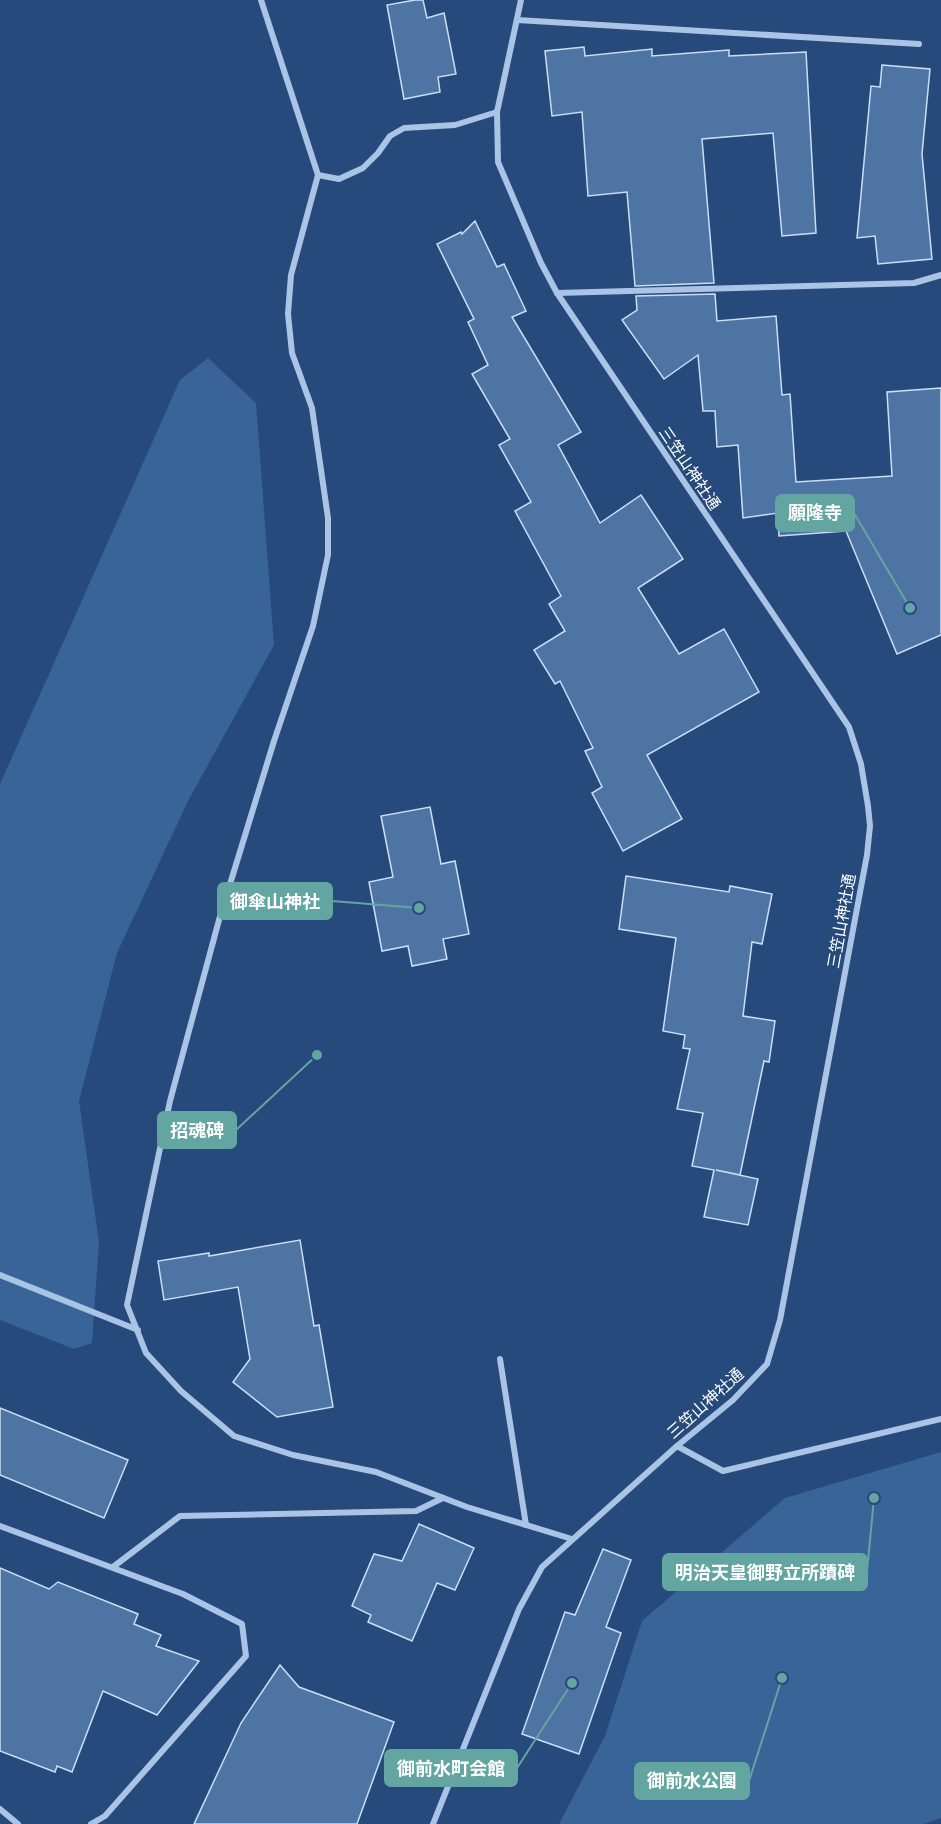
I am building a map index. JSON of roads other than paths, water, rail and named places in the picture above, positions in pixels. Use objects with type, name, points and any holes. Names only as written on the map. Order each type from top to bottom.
[{"type":"street","points":[[261,0],[318,175],[291,275],[288,314],[292,353],[312,408],[328,518],[328,555],[314,626],[274,741],[219,920],[170,1101],[127,1305],[146,1353],[181,1391],[234,1436],[293,1455],[376,1472],[443,1498],[572,1539]]},
{"type":"street","name":"三笠山神社通","points":[[433,1824],[519,1609],[542,1568],[677,1446],[733,1400],[767,1365],[774,1345],[833,1049],[870,826],[861,765],[849,727],[557,293],[541,263],[498,162],[497,112],[521,0]]},
{"type":"street","points":[[517,20],[919,44]]},
{"type":"street","points":[[318,175],[339,179],[363,168],[390,136],[404,128],[455,125],[497,112]]},
{"type":"street","points":[[557,293],[914,283],[941,275]]},
{"type":"street","points":[[0,1275],[138,1330]]},
{"type":"street","points":[[500,1359],[526,1525]]},
{"type":"street","points":[[677,1446],[723,1471],[941,1419]]},
{"type":"street","points":[[113,1567],[180,1516],[416,1510],[443,1498]]},
{"type":"street","points":[[0,1526],[183,1594],[242,1624],[246,1656],[105,1816],[91,1824]]},
{"type":"street","points":[[0,1809],[18,1824]]},
{"type":"place","name":"願隆寺","points":[[910,608]]},
{"type":"place","name":"御傘山神社","points":[[419,908]]},
{"type":"place","name":"招魂碑","points":[[317,1055]]},
{"type":"place","name":"明治天皇御野立所蹟碑","points":[[874,1498]]},
{"type":"place","name":"御前水公園","points":[[782,1678]]},
{"type":"place","name":"御前水町会館","points":[[572,1683]]}]
